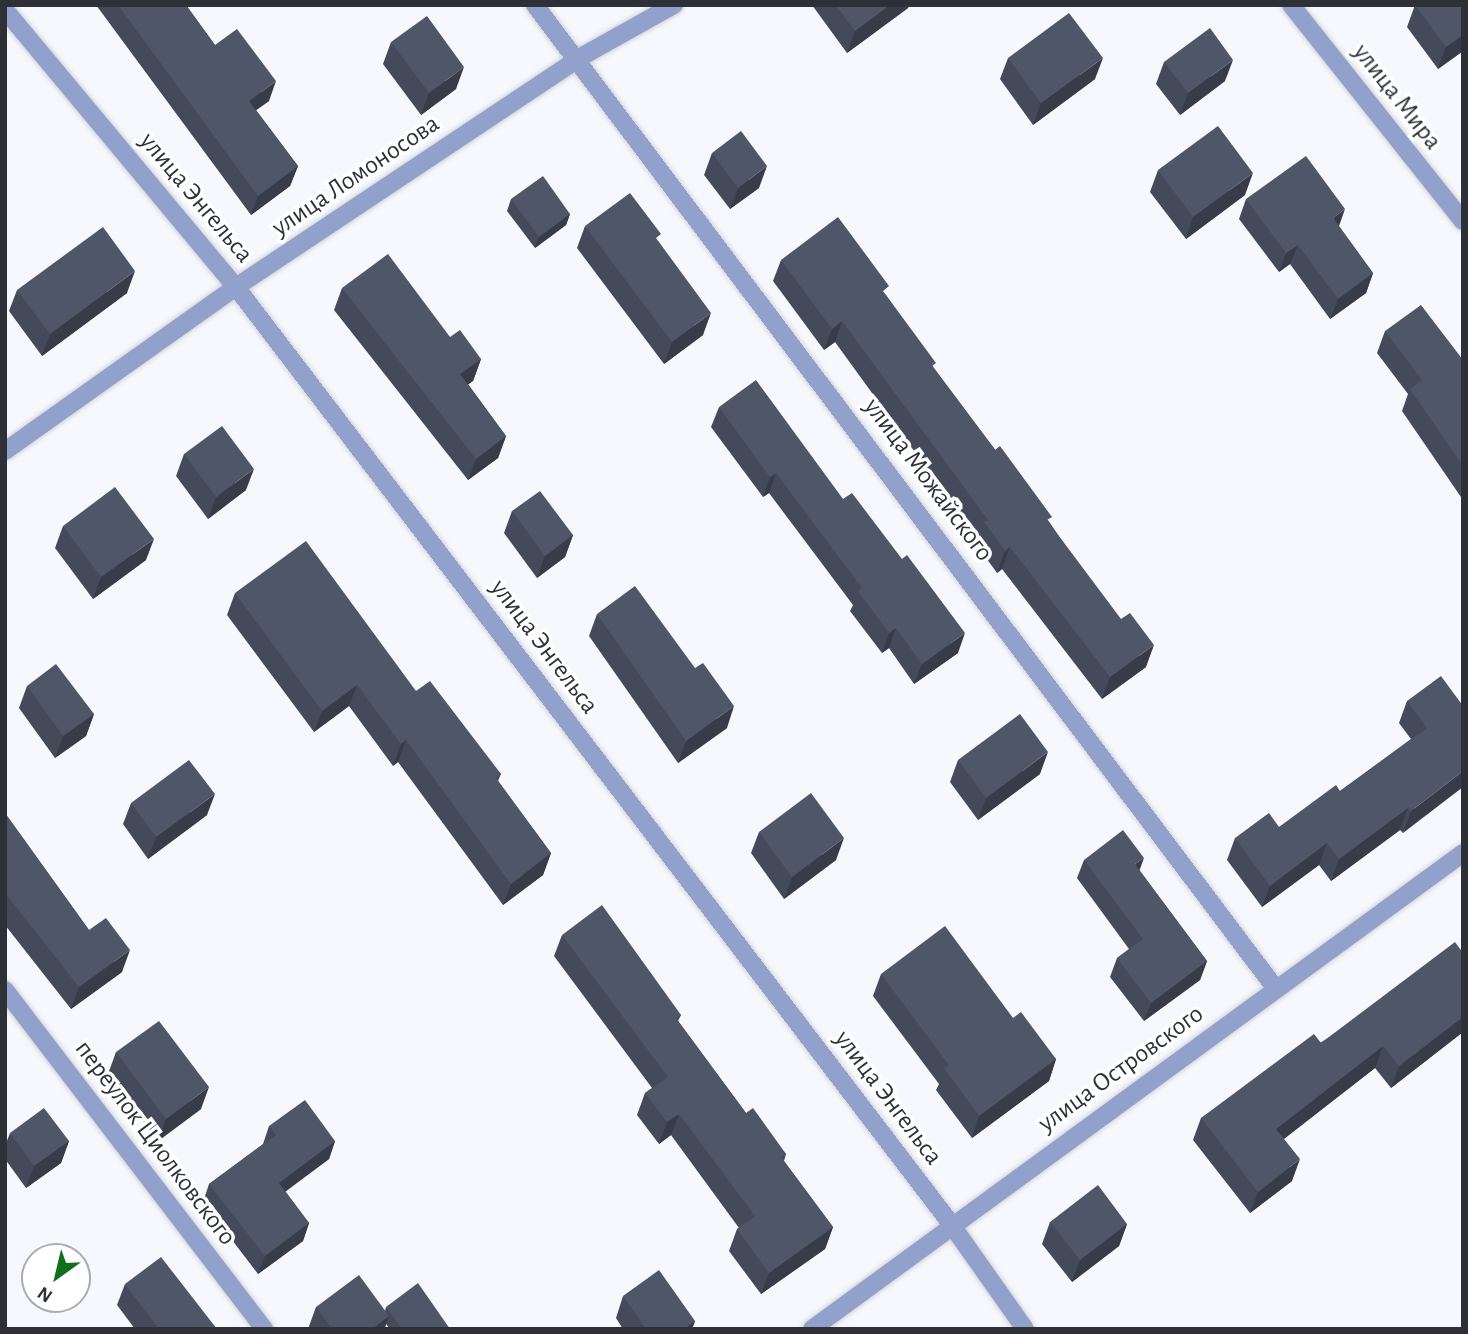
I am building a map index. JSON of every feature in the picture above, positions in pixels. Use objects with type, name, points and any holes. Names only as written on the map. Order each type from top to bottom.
[{"type":"street","name":"улица Можайского","points":[[535,5],[579,58],[1276,989]]},
{"type":"street","name":"улица Ломоносова","points":[[5,451],[236,287],[579,58],[674,5]]},
{"type":"street","name":"улица Мира","points":[[1291,5],[1463,221]]},
{"type":"street","name":"улица Энгельса","points":[[5,10],[236,287],[951,1224],[1025,1329]]},
{"type":"street","name":"улица Островского","points":[[812,1329],[951,1224],[1463,853]]},
{"type":"street","name":"переулок Циолковского","points":[[5,990],[264,1329]]},
{"type":"building","points":[[118,5],[186,5],[215,45],[237,29],[276,81],[249,101],[298,166],[258,196]]},
{"type":"building","points":[[836,5],[890,5],[855,31]]},
{"type":"building","points":[[1415,5],[1463,5],[1463,35],[1446,47]]},
{"type":"building","points":[[1069,13],[1103,58],[1041,103],[1008,58]]},
{"type":"building","points":[[427,16],[464,67],[429,93],[391,42]]},
{"type":"building","points":[[1210,28],[1233,60],[1188,93],[1164,62]]},
{"type":"building","points":[[1218,126],[1253,173],[1193,217],[1158,170]]},
{"type":"building","points":[[741,131],[767,166],[738,188],[712,153]]},
{"type":"building","points":[[1306,156],[1345,209],[1333,218],[1373,273],[1338,299],[1298,245],[1286,253],[1246,199]]},
{"type":"building","points":[[543,176],[570,214],[539,237],[511,199]]},
{"type":"building","points":[[630,193],[661,234],[656,238],[711,313],[672,342],[585,226]]},
{"type":"building","points":[[838,217],[889,286],[883,291],[936,363],[932,366],[995,450],[1000,446],[1052,517],[1047,520],[1121,619],[1130,613],[1154,645],[1110,677],[1010,547],[1005,551],[984,522],[988,520],[842,321],[832,329],[781,260]]},
{"type":"building","points":[[103,227],[135,271],[50,334],[17,290]]},
{"type":"building","points":[[388,254],[450,337],[460,330],[481,359],[460,374],[506,436],[476,459],[342,288]]},
{"type":"building","points":[[1421,305],[1463,360],[1463,466],[1410,389],[1422,380],[1385,331]]},
{"type":"building","points":[[756,380],[843,499],[852,493],[902,559],[907,555],[965,633],[922,664],[896,628],[889,633],[858,591],[862,588],[776,473],[770,477],[719,407]]},
{"type":"building","points":[[222,426],[254,469],[216,497],[184,454]]},
{"type":"building","points":[[115,487],[154,539],[101,577],[63,526]]},
{"type":"building","points":[[540,491],[573,535],[545,556],[512,511]]},
{"type":"building","points":[[306,541],[416,691],[430,681],[501,774],[496,778],[551,853],[511,884],[406,740],[401,744],[357,685],[322,711],[235,593]]},
{"type":"building","points":[[635,586],[695,668],[703,663],[734,706],[686,741],[597,614]]},
{"type":"building","points":[[56,664],[94,714],[63,736],[27,686]]},
{"type":"building","points":[[1441,676],[1463,706],[1463,771],[1411,811],[1408,808],[1339,859],[1327,843],[1270,886],[1235,838],[1269,813],[1279,827],[1336,785],[1340,791],[1427,728],[1407,701]]},
{"type":"building","points":[[1020,714],[1048,752],[986,798],[958,760]]},
{"type":"building","points":[[189,760],[215,794],[156,837],[131,803]]},
{"type":"building","points":[[811,793],[844,838],[792,877],[759,832]]},
{"type":"building","points":[[5,813],[89,930],[106,918],[130,950],[79,987],[5,893]]},
{"type":"building","points":[[1123,830],[1144,858],[1135,864],[1207,961],[1151,1003],[1117,958],[1143,939],[1084,860]]},
{"type":"building","points":[[602,905],[681,1015],[676,1018],[746,1113],[753,1108],[786,1154],[781,1157],[833,1227],[769,1273],[737,1229],[755,1216],[679,1114],[667,1122],[645,1093],[668,1077],[562,935]]},
{"type":"building","points":[[945,926],[1013,1018],[1021,1012],[1056,1059],[979,1116],[944,1068],[949,1065],[881,974]]},
{"type":"building","points":[[1455,942],[1463,953],[1463,1017],[1399,1066],[1383,1046],[1276,1129],[1300,1159],[1258,1192],[1201,1118],[1314,1034],[1321,1043]]},
{"type":"building","points":[[159,1021],[209,1087],[166,1119],[116,1052]]},
{"type":"building","points":[[305,1100],[335,1141],[279,1183],[309,1223],[265,1256],[209,1184],[276,1135],[269,1126]]},
{"type":"building","points":[[44,1108],[69,1141],[34,1166],[10,1133]]},
{"type":"building","points":[[1098,1185],[1127,1224],[1080,1260],[1050,1222]]},
{"type":"building","points":[[161,1257],[217,1329],[159,1329],[125,1284]]},
{"type":"building","points":[[659,1270],[695,1321],[684,1329],[646,1329],[623,1296]]},
{"type":"building","points":[[359,1275],[389,1316],[372,1329],[332,1329],[316,1307]]},
{"type":"building","points":[[418,1283],[450,1329],[402,1329],[386,1307]]}]
